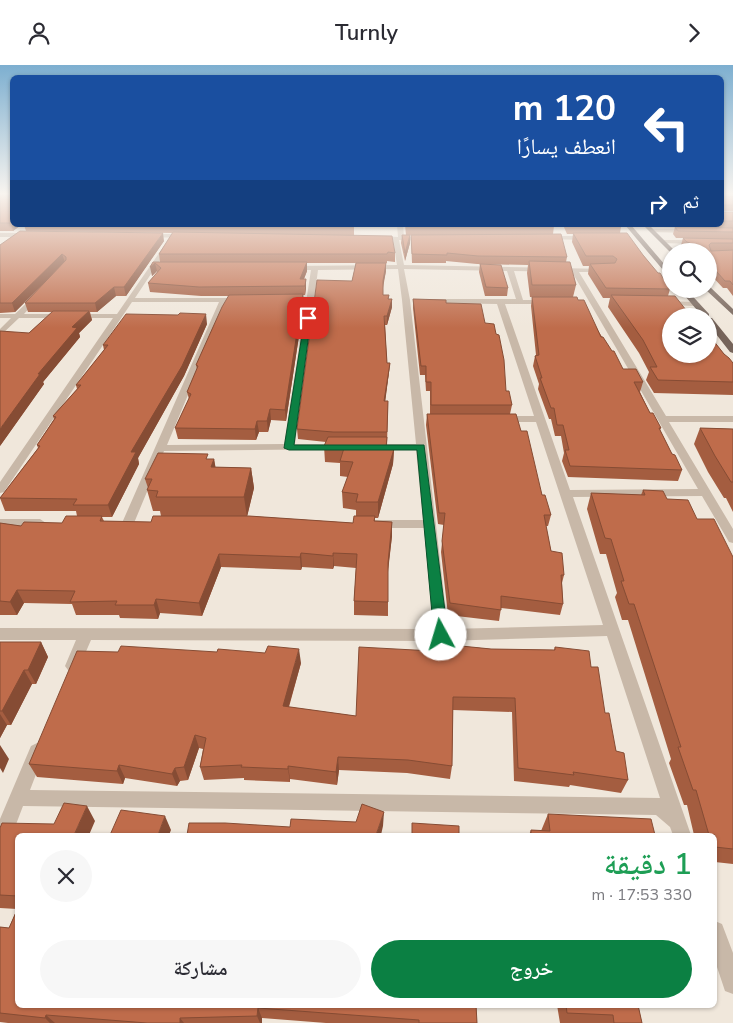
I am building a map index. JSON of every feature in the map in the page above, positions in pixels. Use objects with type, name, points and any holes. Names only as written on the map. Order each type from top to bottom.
[{"type":"main road","points":[[639,239],[662,266]]},
{"type":"main road","points":[[660,239],[663,242]]},
{"type":"main road","points":[[717,296],[733,313]]},
{"type":"main road","points":[[690,298],[699,308]]},
{"type":"main road","points":[[717,330],[733,350]]},
{"type":"street","points":[[0,490],[4,477],[129,300],[157,267],[172,239]]},
{"type":"street","points":[[389,239],[431,239]]},
{"type":"street","points":[[399,239],[400,267],[410,300],[423,420],[421,447],[441,635]]},
{"type":"street","points":[[663,242],[707,242]]},
{"type":"street","points":[[280,268],[400,267],[611,270]]},
{"type":"street","points":[[289,448],[306,299],[315,268]]},
{"type":"street","points":[[510,269],[520,302]]},
{"type":"street","points":[[575,270],[733,539]]},
{"type":"street","points":[[0,334],[44,287]]},
{"type":"street","points":[[129,300],[244,300]]},
{"type":"street","points":[[128,523],[224,300]]},
{"type":"street","points":[[424,301],[557,302]]},
{"type":"street","points":[[500,301],[680,828]]},
{"type":"street","points":[[659,303],[696,304]]},
{"type":"street","points":[[0,316],[118,316]]},
{"type":"street","points":[[493,419],[540,419]]},
{"type":"street","points":[[662,419],[733,419]]},
{"type":"street","points":[[160,448],[421,447]]},
{"type":"street","points":[[566,494],[705,492]]},
{"type":"street","points":[[0,523],[49,523]]},
{"type":"street","points":[[361,524],[429,524]]},
{"type":"street","points":[[0,634],[441,635],[612,629]]},
{"type":"street","points":[[67,680],[86,634]]},
{"type":"street","points":[[0,841],[44,734]]},
{"type":"street","points":[[18,798],[660,806],[680,828]]},
{"type":"street","points":[[717,937],[733,983]]},
{"type":"building","points":[[9,239],[159,239],[124,287],[114,287],[95,303],[25,303],[66,260],[66,257],[62,254],[12,303],[0,303],[0,245]]},
{"type":"building","points":[[169,239],[392,239],[395,253],[388,252],[387,254],[159,254]]},
{"type":"building","points":[[403,239],[409,239],[405,253]]},
{"type":"building","points":[[411,239],[562,239],[567,257],[478,256],[447,253],[447,255],[412,254]]},
{"type":"building","points":[[576,239],[631,239],[662,276],[662,289],[606,288],[590,264],[615,263],[617,259],[613,256],[586,256]]},
{"type":"building","points":[[684,239],[733,239],[733,243],[690,243]]},
{"type":"building","points":[[733,250],[733,285],[730,281],[725,281],[717,272],[717,251]]},
{"type":"building","points":[[529,261],[570,262],[576,285],[532,285]]},
{"type":"building","points":[[153,262],[307,262],[300,279],[306,279],[305,286],[199,287],[148,283],[161,268],[155,263],[150,267]]},
{"type":"building","points":[[356,263],[386,263],[383,295],[389,295],[388,299],[392,299],[387,316],[384,316],[387,363],[390,363],[384,401],[388,401],[387,432],[333,432],[297,429],[317,280],[352,281]]},
{"type":"building","points":[[480,264],[501,265],[508,288],[486,287]]},
{"type":"building","points":[[303,294],[285,410],[270,409],[267,421],[257,421],[255,429],[175,428],[191,394],[187,392],[198,366],[196,365],[229,295]]},
{"type":"building","points":[[611,295],[662,296],[662,298],[677,298],[684,308],[662,308],[662,363],[717,363],[717,345],[733,363],[733,382],[658,380],[650,367],[657,367],[643,340]]},
{"type":"building","points":[[532,297],[577,297],[578,300],[584,300],[601,337],[614,351],[623,369],[636,369],[643,382],[634,382],[650,413],[653,413],[672,454],[675,455],[682,470],[570,466],[565,450],[569,450],[563,425],[557,425],[554,408],[551,408],[540,378],[542,378],[535,356],[539,355]]},
{"type":"building","points":[[413,299],[446,300],[446,303],[481,304],[485,323],[494,324],[496,334],[499,335],[504,360],[506,391],[509,391],[512,405],[431,405],[431,382],[426,382],[426,366],[421,366]]},
{"type":"building","points":[[53,311],[89,311],[72,327],[77,328],[38,374],[40,374],[0,429],[0,331],[29,333]]},
{"type":"building","points":[[180,313],[206,314],[182,366],[131,452],[136,452],[108,505],[73,505],[77,499],[0,498],[40,446],[37,445],[56,417],[53,416],[81,385],[76,385],[108,345],[103,345],[126,314],[178,315]]},
{"type":"building","points":[[427,414],[516,414],[521,431],[527,431],[542,495],[545,495],[551,515],[544,515],[551,551],[562,553],[564,575],[561,575],[563,604],[501,596],[501,610],[450,603],[442,541],[445,513],[439,513]]},
{"type":"building","points":[[700,428],[733,429],[733,482],[731,482],[715,456]]},
{"type":"building","points":[[328,437],[387,437],[386,448],[394,449],[378,502],[356,502],[358,494],[342,492],[353,462],[340,461],[344,448],[324,446]]},
{"type":"building","points":[[158,453],[208,454],[206,459],[214,459],[211,467],[251,468],[244,497],[156,497],[158,491],[147,490],[152,479],[145,479]]},
{"type":"building","points":[[643,490],[663,491],[667,499],[688,500],[697,519],[714,519],[733,557],[733,849],[717,847],[717,833],[708,833],[696,790],[693,790],[678,747],[681,747],[634,604],[629,604],[621,581],[624,581],[611,539],[605,538],[591,493],[645,495]]},
{"type":"building","points":[[66,516],[102,516],[100,521],[151,522],[153,516],[249,516],[353,523],[354,516],[375,516],[374,521],[392,522],[388,563],[388,602],[354,601],[357,554],[333,553],[333,556],[301,553],[300,557],[219,554],[199,603],[156,599],[154,605],[115,605],[117,601],[70,602],[75,591],[17,590],[10,602],[0,601],[0,523],[21,526],[24,522],[62,523]]},
{"type":"building","points":[[0,642],[41,642],[28,670],[24,670],[2,711],[0,711]]},
{"type":"building","points":[[451,645],[491,649],[555,650],[555,647],[589,651],[591,667],[598,667],[605,713],[609,713],[616,751],[624,753],[628,780],[573,772],[574,775],[518,768],[515,698],[453,697],[452,766],[408,760],[338,757],[336,772],[288,766],[288,769],[241,767],[242,765],[200,767],[206,738],[195,735],[184,767],[175,768],[172,774],[119,765],[117,771],[29,764],[77,651],[118,652],[121,646],[217,652],[218,649],[265,653],[268,646],[299,649],[283,706],[356,716],[359,647],[451,652]]},
{"type":"building","points":[[64,803],[87,806],[75,833],[15,833],[15,896],[0,895],[0,828],[2,823],[54,824]]},
{"type":"building","points":[[362,804],[384,812],[377,833],[187,833],[189,823],[290,827],[291,819],[356,822]]},
{"type":"building","points":[[121,810],[165,816],[159,833],[111,833]]},
{"type":"building","points":[[548,814],[651,819],[654,833],[531,833],[531,830],[550,831]]},
{"type":"building","points":[[412,823],[459,826],[459,833],[412,833]]},
{"type":"building","points":[[15,915],[15,1008],[258,1008],[257,1016],[180,1018],[180,1023],[147,1023],[46,1015],[45,1018],[0,1013],[0,927],[9,928]]},
{"type":"building","points":[[258,1008],[476,1008],[477,1023],[419,1023],[419,1020]]},
{"type":"building","points":[[566,1008],[639,1008],[642,1023],[614,1023],[613,1015],[567,1013]]},
{"type":"route","points":[[308,318],[289,448],[421,447],[441,635]]}]
